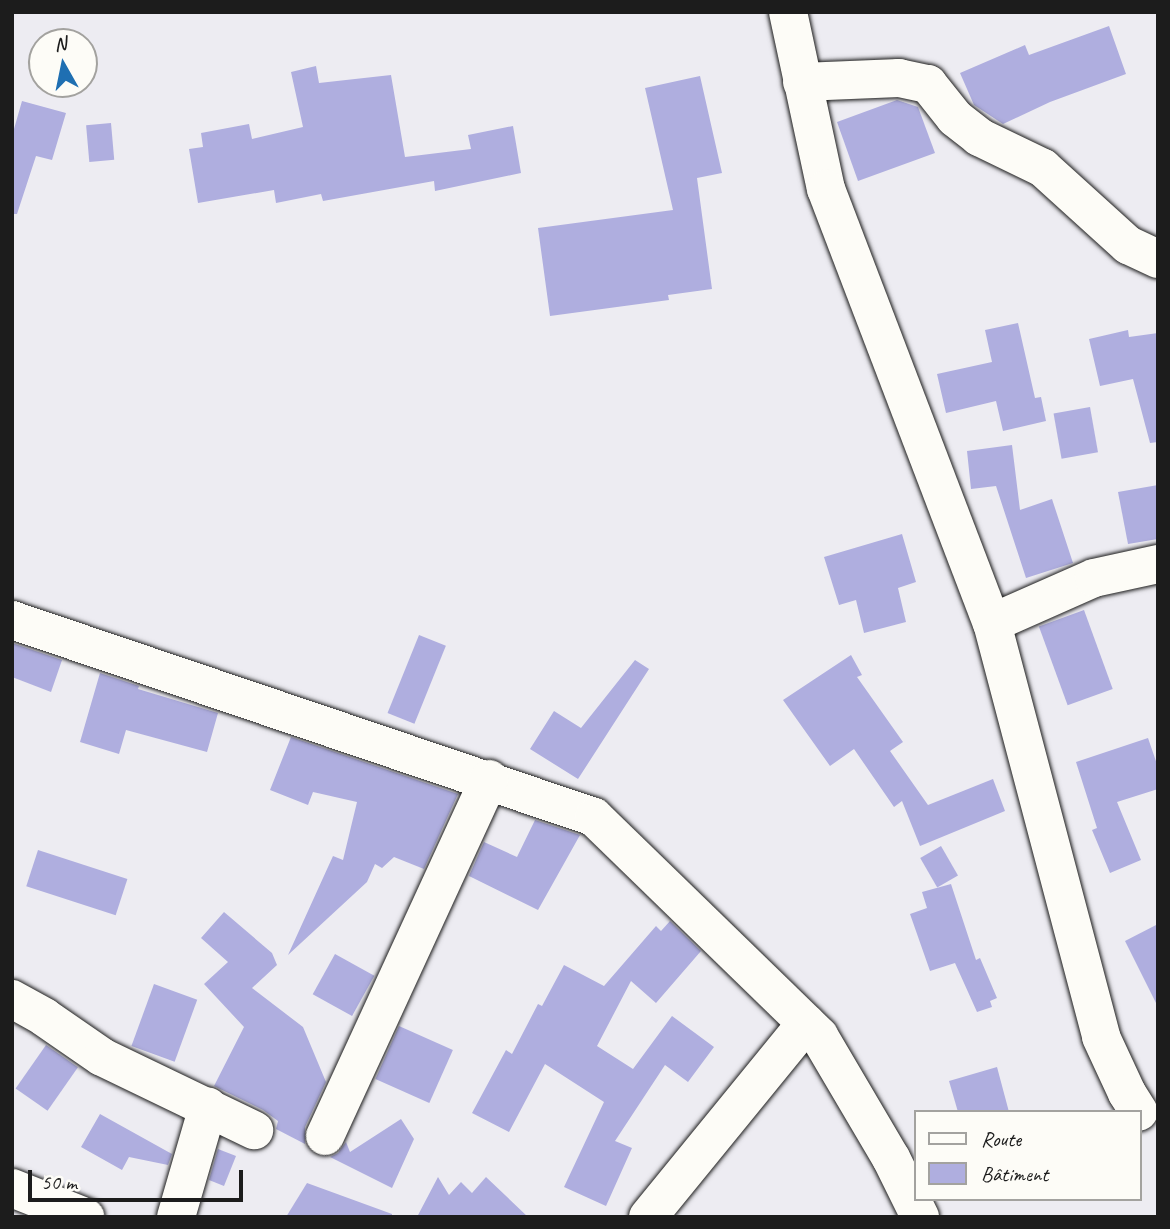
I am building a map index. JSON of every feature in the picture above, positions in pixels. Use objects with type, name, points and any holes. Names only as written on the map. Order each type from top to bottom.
[{"type":"street","points":[[788,12],[826,189],[992,623],[1101,1037],[1139,1110]]},
{"type":"street","points":[[802,82],[899,78],[928,84],[955,118],[979,137],[1043,168],[1128,245],[1158,259]]},
{"type":"street","points":[[992,623],[1094,578],[1158,564]]},
{"type":"street","points":[[12,620],[489,779],[594,817],[819,1036],[891,1158],[920,1217]]},
{"type":"street","points":[[326,1136],[489,779]]},
{"type":"street","points":[[12,999],[44,1017],[102,1057],[254,1130]]},
{"type":"street","points":[[648,1217],[806,1023]]},
{"type":"street","points":[[176,1217],[208,1107]]},
{"type":"street","points":[[1142,1115],[1158,1140]]},
{"type":"street","points":[[12,1188],[85,1217]]},
{"type":"building","points":[[1109,26],[1126,74],[1050,102],[1003,124],[974,105],[960,73],[1025,45],[1029,55]]},
{"type":"building","points":[[316,66],[319,83],[391,75],[405,157],[471,149],[468,135],[513,126],[521,173],[435,191],[434,181],[323,201],[321,194],[276,203],[274,190],[198,203],[189,149],[203,147],[201,133],[249,124],[252,139],[303,127],[291,72]]},
{"type":"building","points":[[700,76],[722,173],[697,178],[712,289],[668,295],[669,300],[550,316],[538,228],[673,210],[645,88]]},
{"type":"building","points":[[897,100],[918,107],[935,153],[858,181],[837,122]]},
{"type":"building","points":[[22,101],[66,113],[52,160],[36,156],[17,214],[12,214],[12,136]]},
{"type":"building","points":[[111,123],[114,160],[89,162],[86,125]]},
{"type":"building","points":[[1018,323],[1035,398],[1041,397],[1046,421],[1003,431],[996,401],[946,413],[937,374],[992,362],[985,330]]},
{"type":"building","points":[[1128,330],[1129,337],[1158,333],[1158,442],[1150,443],[1133,379],[1100,386],[1089,339]]},
{"type":"building","points":[[1090,407],[1098,452],[1062,459],[1054,413]]},
{"type":"building","points":[[1012,445],[1020,510],[1052,499],[1073,563],[1026,578],[996,486],[971,489],[967,451]]},
{"type":"building","points":[[1158,485],[1158,539],[1128,544],[1118,492]]},
{"type":"building","points":[[902,534],[916,582],[898,588],[906,622],[864,633],[856,600],[839,605],[824,557]]},
{"type":"building","points":[[1084,610],[1113,689],[1068,705],[1039,626]]},
{"type":"building","points":[[419,635],[446,646],[414,724],[388,713]]},
{"type":"building","points":[[12,643],[62,660],[51,692],[12,677]]},
{"type":"building","points":[[851,655],[862,675],[857,677],[903,742],[890,751],[928,805],[993,779],[1005,811],[920,846],[902,801],[894,807],[854,749],[830,766],[783,700]]},
{"type":"building","points":[[635,660],[649,669],[578,779],[530,749],[554,711],[581,728]]},
{"type":"building","points":[[100,673],[139,686],[138,689],[218,713],[207,752],[126,730],[119,754],[80,742]]},
{"type":"building","points":[[291,737],[458,794],[424,869],[394,857],[382,868],[375,864],[367,882],[288,955],[333,856],[343,860],[357,802],[313,792],[308,805],[270,790]]},
{"type":"building","points":[[1148,738],[1158,767],[1158,789],[1117,802],[1141,860],[1110,873],[1092,830],[1097,828],[1076,762]]},
{"type":"building","points":[[535,820],[580,835],[538,910],[469,876],[484,842],[517,857]]},
{"type":"building","points":[[941,846],[958,875],[937,887],[920,858]]},
{"type":"building","points":[[38,850],[127,879],[116,915],[26,886]]},
{"type":"building","points":[[951,884],[976,960],[980,958],[997,998],[990,1001],[992,1007],[977,1012],[955,963],[930,971],[910,914],[927,908],[922,892]]},
{"type":"building","points":[[224,912],[272,953],[277,965],[252,988],[303,1027],[326,1082],[305,1127],[305,1144],[276,1129],[278,1121],[263,1110],[214,1086],[244,1027],[204,984],[228,962],[201,938]]},
{"type":"building","points":[[670,921],[701,951],[656,1003],[631,981],[597,1046],[633,1069],[672,1016],[714,1047],[688,1082],[665,1065],[615,1141],[632,1148],[606,1206],[564,1187],[604,1102],[545,1064],[509,1132],[472,1113],[506,1050],[512,1054],[538,1004],[542,1006],[564,965],[604,986],[656,926],[661,931]]},
{"type":"building","points":[[1158,924],[1158,1007],[1125,941]]},
{"type":"building","points":[[335,954],[374,976],[352,1016],[313,994]]},
{"type":"building","points":[[154,984],[197,1000],[175,1062],[131,1046]]},
{"type":"building","points":[[399,1026],[453,1050],[429,1103],[375,1079]]},
{"type":"building","points":[[46,1045],[78,1067],[48,1111],[16,1088]]},
{"type":"building","points":[[997,1067],[1008,1110],[957,1110],[949,1081]]},
{"type":"building","points":[[100,1114],[172,1154],[168,1165],[129,1157],[122,1170],[81,1147]]},
{"type":"building","points":[[401,1119],[414,1139],[392,1188],[330,1157],[338,1153],[346,1142],[350,1152]]},
{"type":"building","points":[[218,1149],[236,1156],[224,1186],[209,1180]]},
{"type":"building","points":[[438,1177],[449,1195],[461,1182],[472,1193],[486,1177],[528,1217],[417,1217]]},
{"type":"building","points":[[307,1183],[392,1214],[392,1217],[286,1217]]}]
